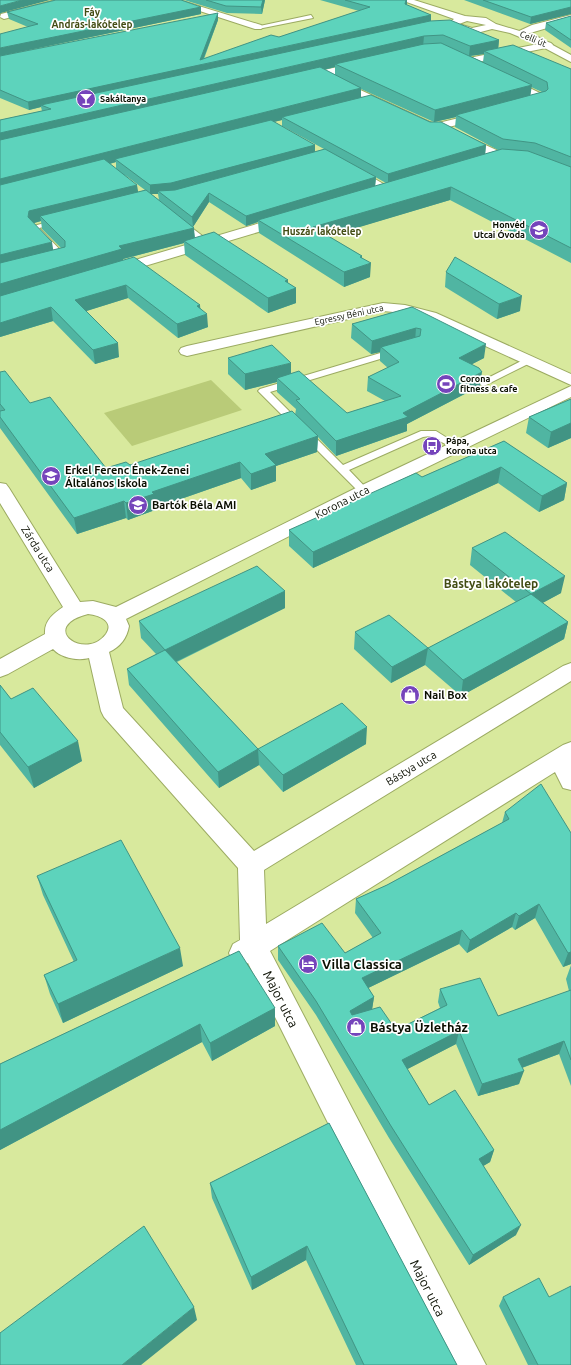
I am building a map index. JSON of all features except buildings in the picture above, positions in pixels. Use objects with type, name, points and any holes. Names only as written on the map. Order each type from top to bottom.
[{"type":"street","points":[[4,16],[66,0]]},
{"type":"street","points":[[170,0],[258,28]]},
{"type":"street","name":"Celli út","points":[[405,0],[465,19],[484,20],[491,24],[491,26]]},
{"type":"street","points":[[193,19],[217,15]]},
{"type":"street","points":[[520,33],[535,27],[571,18]]},
{"type":"street","points":[[454,26],[453,22],[465,19]]},
{"type":"street","name":"Celli út","points":[[440,26],[454,26],[464,30],[478,30],[491,26],[520,33],[548,45],[571,59]]},
{"type":"street","points":[[468,61],[548,45]]},
{"type":"street","points":[[436,50],[448,52],[481,67]]},
{"type":"street","points":[[372,62],[321,75],[433,128],[492,113]]},
{"type":"street","points":[[494,74],[540,97],[540,100],[536,102],[507,109]]},
{"type":"street","points":[[440,126],[499,156]]},
{"type":"street","points":[[484,160],[499,156],[513,156]]},
{"type":"street","points":[[373,194],[403,185]]},
{"type":"street","points":[[99,275],[297,216]]},
{"type":"street","name":"Egressy Béni utca","points":[[187,351],[383,306],[405,309],[431,316],[571,380]]},
{"type":"street","name":"Korona utca","points":[[115,616],[455,446],[571,391]]},
{"type":"street","name":"Zárda utca","points":[[0,488],[75,610]]},
{"type":"street","points":[[88,608],[101,609],[115,616],[119,626],[116,637],[111,642],[98,649],[75,651],[62,646],[55,638],[54,633],[58,622],[66,614],[75,610],[88,608]]},
{"type":"street","points":[[0,669],[55,638]]},
{"type":"street","points":[[98,649],[112,711],[251,865]]},
{"type":"street","name":"Bástya utca","points":[[251,865],[571,671]]},
{"type":"street","points":[[219,964],[254,948],[565,755],[571,781]]},
{"type":"street","name":"Major utca","points":[[251,865],[254,948],[468,1365]]},
{"type":"lane","points":[[258,28],[311,17]]},
{"type":"lane","points":[[359,104],[374,100]]},
{"type":"lane","points":[[354,170],[388,189]]},
{"type":"lane","points":[[171,216],[206,243]]},
{"type":"lane","points":[[49,260],[63,257],[34,227],[64,220]]},
{"type":"lane","points":[[364,491],[263,391],[408,348]]},
{"type":"lane","points":[[483,383],[527,361]]},
{"type":"lane","points":[[342,469],[421,434],[432,433],[455,446]]},
{"type":"green space","points":[[211,380],[242,410],[132,446],[104,413]]},
{"type":"place","name":"Sakáltanya","points":[[86,99]]},
{"type":"place","name":"Honvéd Utcai Óvoda","points":[[539,230]]},
{"type":"place","name":"Corona fitness & cafe","points":[[446,384]]},
{"type":"place","name":"Pápa, Korona utca","points":[[432,446]]},
{"type":"place","name":"Erkel Ferenc Ének-Zenei Általános Iskola","points":[[51,476]]},
{"type":"place","name":"Bartók Béla AMI","points":[[138,505]]},
{"type":"place","name":"Nail Box","points":[[410,695]]},
{"type":"place","name":"Villa Classica","points":[[308,964]]},
{"type":"place","name":"Bástya Üzletház","points":[[356,1027]]},
{"type":"district","name":"Fáy András-lakótelep","points":[[92,18]]},
{"type":"district","name":"Huszár lakótelep","points":[[322,231]]},
{"type":"district","name":"Bástya lakótelep","points":[[491,584]]}]
